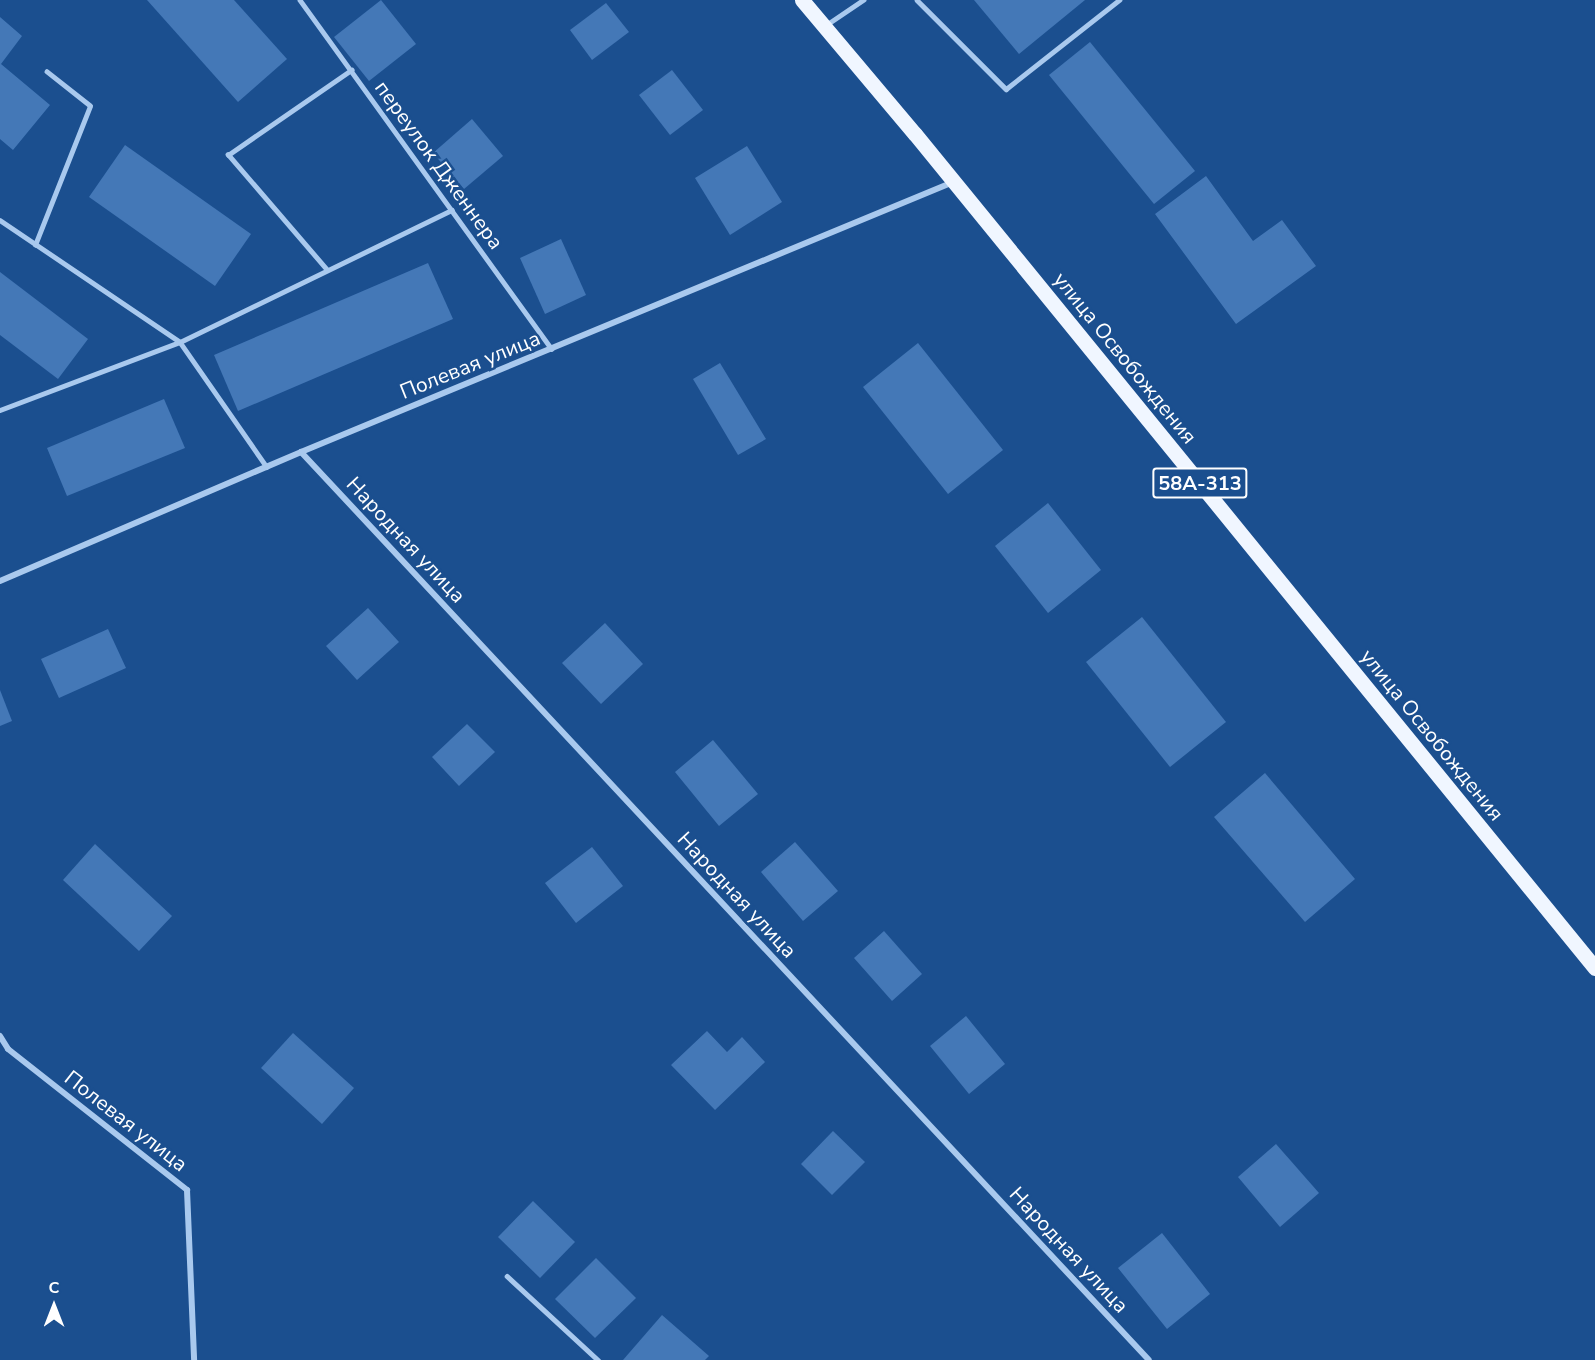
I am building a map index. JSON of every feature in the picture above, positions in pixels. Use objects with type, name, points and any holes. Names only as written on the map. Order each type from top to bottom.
[{"type":"main road","name":"улица Освобождения","points":[[802,0],[954,182],[1595,968]]},
{"type":"street","name":"Полевая улица","points":[[0,581],[301,452],[954,182]]},
{"type":"street","name":"Народная улица","points":[[301,452],[1149,1360]]},
{"type":"street","name":"Полевая улица","points":[[0,1036],[8,1049],[188,1190],[194,1360]]},
{"type":"lane","name":"переулок Дженнера","points":[[300,0],[552,349]]},
{"type":"lane","points":[[824,27],[863,0]]},
{"type":"lane","points":[[917,0],[1006,89],[1119,0]]},
{"type":"lane","points":[[327,270],[228,155],[351,70]]},
{"type":"lane","points":[[35,245],[90,106],[47,72]]},
{"type":"lane","points":[[0,410],[180,342],[452,210]]},
{"type":"lane","points":[[0,220],[180,342],[267,467]]},
{"type":"lane","points":[[507,1276],[598,1360]]},
{"type":"building","points":[[147,0],[234,0],[287,59],[238,102]]},
{"type":"building","points":[[381,0],[416,44],[369,81],[334,37]]},
{"type":"building","points":[[974,0],[1085,0],[1019,54]]},
{"type":"building","points":[[606,3],[629,32],[592,60],[570,30]]},
{"type":"building","points":[[0,17],[22,36],[1,64],[50,105],[13,150],[0,139]]},
{"type":"building","points":[[1090,42],[1195,171],[1154,204],[1049,75]]},
{"type":"building","points":[[672,70],[703,110],[670,135],[639,95]]},
{"type":"building","points":[[472,119],[503,156],[464,189],[433,153]]},
{"type":"building","points":[[125,145],[251,234],[215,286],[89,197]]},
{"type":"building","points":[[747,146],[782,202],[730,235],[695,178]]},
{"type":"building","points":[[1206,176],[1253,241],[1282,220],[1316,266],[1236,324],[1155,214]]},
{"type":"building","points":[[561,239],[586,295],[545,314],[520,258]]},
{"type":"building","points":[[428,263],[453,319],[238,411],[214,355]]},
{"type":"building","points":[[0,272],[88,339],[58,379],[0,335]]},
{"type":"building","points":[[918,343],[1003,450],[948,494],[863,387]]},
{"type":"building","points":[[720,363],[766,439],[738,455],[693,379]]},
{"type":"building","points":[[164,399],[185,448],[67,496],[47,448]]},
{"type":"building","points":[[1048,503],[1101,570],[1048,613],[995,546]]},
{"type":"building","points":[[368,608],[399,642],[357,680],[326,646]]},
{"type":"building","points":[[1142,617],[1226,722],[1170,767],[1086,662]]},
{"type":"building","points":[[605,623],[643,664],[601,704],[562,663]]},
{"type":"building","points":[[108,629],[126,668],[59,698],[41,659]]},
{"type":"building","points":[[0,690],[12,721],[0,726]]},
{"type":"building","points":[[467,724],[495,752],[459,786],[432,757]]},
{"type":"building","points":[[713,740],[758,794],[719,826],[675,772]]},
{"type":"building","points":[[1265,773],[1355,879],[1305,922],[1214,817]]},
{"type":"building","points":[[795,842],[838,891],[803,921],[761,872]]},
{"type":"building","points":[[95,844],[172,916],[139,951],[63,880]]},
{"type":"building","points":[[592,847],[623,886],[576,923],[545,883]]},
{"type":"building","points":[[884,931],[922,974],[892,1001],[854,958]]},
{"type":"building","points":[[966,1016],[1005,1064],[969,1094],[930,1046]]},
{"type":"building","points":[[707,1031],[727,1052],[742,1037],[765,1062],[715,1110],[671,1065]]},
{"type":"building","points":[[293,1033],[354,1088],[322,1124],[261,1068]]},
{"type":"building","points":[[833,1131],[865,1162],[832,1195],[801,1164]]},
{"type":"building","points":[[1276,1144],[1319,1193],[1280,1227],[1238,1177]]},
{"type":"building","points":[[533,1201],[575,1242],[540,1278],[498,1237]]},
{"type":"building","points":[[1162,1233],[1210,1294],[1167,1329],[1118,1268]]},
{"type":"building","points":[[596,1258],[636,1298],[595,1338],[555,1299]]},
{"type":"building","points":[[662,1315],[709,1356],[705,1360],[623,1360]]}]
